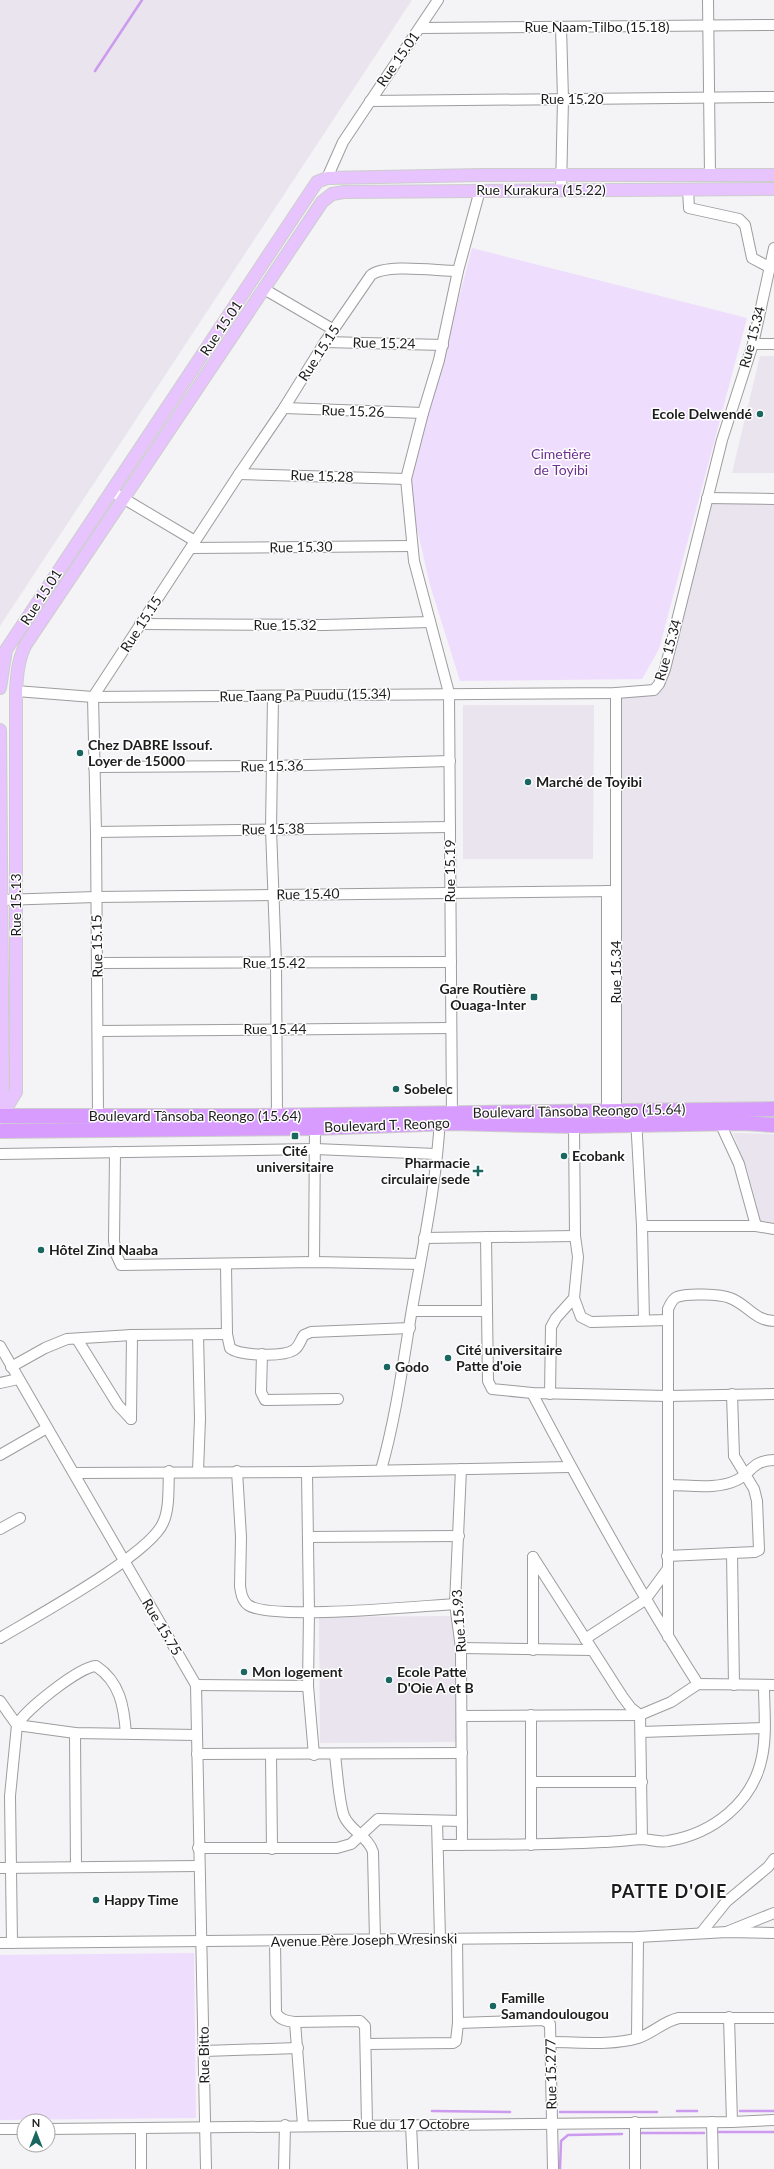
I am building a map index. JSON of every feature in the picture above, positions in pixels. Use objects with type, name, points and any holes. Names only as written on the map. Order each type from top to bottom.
[{"type":"highway","name":"Boulevard Tânsoba Reongo (15.64)","points":[[1,1117],[276,1115],[446,1118],[612,1118],[774,1109]]},
{"type":"highway","points":[[636,1117],[774,1125]]},
{"type":"highway","name":"Boulevard T. Reongo","points":[[0,1131],[315,1128],[446,1118],[574,1126],[612,1118]]},
{"type":"main road","name":"Rue Kurakura (15.22)","points":[[327,178],[562,175],[774,175]]},
{"type":"main road","name":"Rue 15.01","points":[[3,653],[311,190],[318,182],[327,178]]},
{"type":"main road","name":"Rue Kurakura (15.22)","points":[[316,211],[328,196],[344,192],[774,189]]},
{"type":"main road","name":"Rue 15.01","points":[[16,692],[17,669],[26,644],[316,211]]},
{"type":"main road","points":[[0,688],[3,653]]},
{"type":"main road","name":"Rue 15.13","points":[[1,1117],[16,1092],[16,692]]},
{"type":"main road","name":"Rue 15.13","points":[[0,730],[1,1117]]},
{"type":"street","name":"Rue 15.01","points":[[327,178],[343,142],[438,0]]},
{"type":"street","points":[[708,0],[710,175]]},
{"type":"street","name":"Rue Naam-Tilbo (15.18)","points":[[420,28],[774,25]]},
{"type":"street","points":[[561,27],[563,99],[561,190]]},
{"type":"street","name":"Rue 15.20","points":[[370,101],[774,97]]},
{"type":"street","points":[[688,189],[690,209],[733,216],[743,222],[750,255],[755,261],[772,267]]},
{"type":"street","name":"Rue 15.19","points":[[381,1470],[394,1420],[410,1328],[436,1154],[446,1118],[452,1028],[449,694],[412,546],[406,479],[443,345],[458,271],[480,190]]},
{"type":"street","name":"Rue 15.34","points":[[612,1118],[612,891],[616,693],[654,690],[660,684],[722,440],[753,344],[772,267],[774,248]]},
{"type":"street","name":"Rue 15.15","points":[[98,1116],[99,1031],[93,697],[238,474],[284,408],[325,342],[368,280],[376,271],[388,269],[458,271]]},
{"type":"street","name":"Rue 15.24","points":[[264,289],[334,330]]},
{"type":"street","name":"Rue 15.24","points":[[325,342],[443,345]]},
{"type":"street","points":[[753,344],[774,344]]},
{"type":"street","name":"Rue 15.26","points":[[284,408],[423,413]]},
{"type":"street","name":"Rue 15.28","points":[[238,474],[406,479]]},
{"type":"street","points":[[111,491],[193,545]]},
{"type":"street","points":[[707,498],[774,499]]},
{"type":"street","name":"Rue 15.30","points":[[193,545],[412,546]]},
{"type":"street","name":"Rue 15.32","points":[[140,624],[324,625],[430,622]]},
{"type":"street","name":"Rue Taang Pa Puudu (15.34)","points":[[16,692],[93,697],[616,693]]},
{"type":"street","points":[[273,696],[271,829],[272,894],[276,963],[276,1115]]},
{"type":"street","name":"Rue 15.36","points":[[94,767],[272,766],[450,761]]},
{"type":"street","name":"Rue 15.38","points":[[96,832],[450,827]]},
{"type":"street","name":"Rue 15.40","points":[[1,900],[272,894],[612,891]]},
{"type":"street","name":"Rue 15.42","points":[[98,963],[451,962]]},
{"type":"street","name":"Rue 15.44","points":[[99,1031],[452,1028]]},
{"type":"street","points":[[636,1117],[642,1226],[644,1320]]},
{"type":"street","points":[[720,1123],[739,1164],[756,1226]]},
{"type":"street","points":[[574,1126],[575,1236],[578,1258],[574,1298],[581,1317],[591,1322],[668,1320]]},
{"type":"street","points":[[314,1262],[315,1128]]},
{"type":"street","points":[[0,1154],[315,1149],[436,1154]]},
{"type":"street","points":[[114,1152],[114,1241],[116,1254],[121,1265],[314,1262],[420,1264]]},
{"type":"street","points":[[642,1226],[756,1226],[774,1229]]},
{"type":"street","points":[[424,1238],[575,1236]]},
{"type":"street","points":[[486,1237],[489,1385],[496,1391],[550,1394],[668,1396],[774,1394]]},
{"type":"street","points":[[226,1264],[227,1334],[230,1348],[235,1352],[262,1354],[293,1351],[298,1346],[304,1335],[311,1332],[410,1328]]},
{"type":"street","points":[[668,1637],[668,1320],[670,1303],[676,1297],[689,1295],[730,1297],[759,1318],[774,1321]]},
{"type":"street","points":[[550,1394],[551,1327],[556,1318],[574,1298]]},
{"type":"street","points":[[412,1311],[487,1311]]},
{"type":"street","points":[[11,1367],[45,1348],[67,1339],[227,1334]]},
{"type":"street","points":[[198,1335],[200,1420],[198,1472]]},
{"type":"street","points":[[77,1339],[118,1405],[131,1419],[132,1336]]},
{"type":"street","name":"Rue 15.75","points":[[0,1346],[18,1379],[75,1473],[123,1562],[196,1685],[198,1848],[202,1942]]},
{"type":"street","points":[[262,1354],[261,1392],[265,1400],[338,1399]]},
{"type":"street","points":[[0,1383],[18,1379]]},
{"type":"street","points":[[532,1393],[570,1467],[645,1600],[698,1684]]},
{"type":"street","points":[[667,1556],[755,1552],[759,1550],[758,1501],[754,1489],[734,1456],[732,1394]]},
{"type":"street","points":[[0,1455],[47,1428]]},
{"type":"street","points":[[668,1485],[721,1485],[737,1480],[752,1467],[765,1461],[774,1460]]},
{"type":"street","points":[[75,1473],[169,1471],[307,1472],[570,1467]]},
{"type":"street","name":"Rue 15.93","points":[[461,1470],[455,1604],[461,1648],[462,1845]]},
{"type":"street","points":[[0,1638],[123,1562],[151,1540],[163,1523],[166,1514],[169,1471]]},
{"type":"street","points":[[237,1472],[241,1537],[240,1586],[244,1600],[256,1608],[309,1612],[455,1604]]},
{"type":"street","points":[[307,1472],[309,1537],[308,1686],[314,1755]]},
{"type":"street","points":[[0,1529],[20,1518]]},
{"type":"street","points":[[309,1537],[459,1536]]},
{"type":"street","points":[[732,1553],[734,1685]]},
{"type":"street","points":[[533,1650],[533,1557],[622,1696],[631,1708],[640,1715]]},
{"type":"street","points":[[585,1640],[645,1600],[667,1570]]},
{"type":"street","points":[[461,1648],[592,1650]]},
{"type":"street","points":[[12,1943],[11,1868],[5,1796],[17,1725],[25,1713],[69,1679],[89,1666],[96,1666],[111,1678],[117,1687],[122,1702],[126,1734]]},
{"type":"street","points":[[438,1845],[531,1845],[618,1842],[642,1839],[666,1841],[684,1838],[704,1830],[728,1815],[743,1797],[755,1775],[762,1758],[769,1685],[698,1684],[671,1702],[640,1715],[462,1716]]},
{"type":"street","points":[[196,1685],[308,1686]]},
{"type":"street","points":[[0,1702],[17,1725],[75,1733],[197,1735]]},
{"type":"street","points":[[640,1715],[642,1839]]},
{"type":"street","points":[[531,1716],[531,1845]]},
{"type":"street","points":[[640,1732],[764,1728]]},
{"type":"street","points":[[75,1733],[76,1867]]},
{"type":"street","points":[[197,1754],[314,1755],[462,1753]]},
{"type":"street","points":[[334,1754],[344,1816],[367,1841],[373,1852],[374,1940]]},
{"type":"street","points":[[271,1755],[272,1849]]},
{"type":"street","points":[[531,1782],[642,1782]]},
{"type":"street","points":[[198,1848],[337,1848],[351,1844],[378,1819],[462,1821]]},
{"type":"street","points":[[437,1821],[440,1939]]},
{"type":"street","points":[[701,1933],[726,1902],[768,1867],[774,1859]]},
{"type":"street","points":[[0,1868],[199,1866]]},
{"type":"street","name":"Avenue Père Joseph Wresinski","points":[[727,1932],[774,1913]]},
{"type":"street","name":"Avenue Père Joseph Wresinski","points":[[0,1943],[638,1937],[727,1932],[774,1933]]},
{"type":"street","points":[[637,2038],[638,1937]]},
{"type":"street","points":[[366,2044],[453,2044],[456,2041],[458,2023],[456,1939]]},
{"type":"street","points":[[275,1941],[276,2013],[278,2017],[286,2021],[295,2022],[360,2021],[365,2026],[367,2124]]},
{"type":"street","name":"Rue Bitto","points":[[202,1942],[206,2169]]},
{"type":"street","points":[[729,2017],[732,2122]]},
{"type":"street","points":[[552,2042],[614,2042],[637,2038],[649,2033],[670,2020],[679,2018],[774,2018]]},
{"type":"street","name":"Rue 15.277","points":[[458,2023],[543,2020],[550,2024],[552,2042],[553,2169]]},
{"type":"street","points":[[295,2022],[304,2125]]},
{"type":"street","points":[[204,2051],[298,2048]]},
{"type":"street","name":"Rue du 17 Octobre","points":[[56,2129],[206,2128],[367,2124],[732,2122],[774,2120]]},
{"type":"street","points":[[635,2122],[635,2169]]},
{"type":"street","points":[[712,2122],[713,2169]]},
{"type":"street","points":[[412,2124],[413,2169]]},
{"type":"street","points":[[284,2169],[285,2125]]},
{"type":"street","points":[[141,2128],[141,2169]]},
{"type":"street","points":[[0,2129],[16,2129]]},
{"type":"shaded area","points":[[0,0],[412,0],[0,626]]},
{"type":"shaded area","name":"Ecole Delwendé","points":[[760,356],[774,356],[774,473],[732,473]]},
{"type":"shaded area","points":[[707,498],[774,499],[774,1109],[616,1111],[616,693],[659,684]]},
{"type":"shaded area","name":"Marché de Toyibi","points":[[463,705],[594,705],[593,859],[463,859]]},
{"type":"shaded area","points":[[733,1133],[774,1134],[774,1225],[761,1223],[748,1172]]},
{"type":"shaded area","name":"Ecole Patte D'Oie A et B","points":[[457,1616],[458,1742],[320,1743],[319,1617]]},
{"type":"green space","name":"Cimetière de Toyibi","points":[[472,248],[747,318],[659,649],[642,679],[460,681],[430,585],[412,507],[412,473],[422,425],[442,362]]},
{"type":"green space","points":[[194,1953],[196,2118],[56,2119],[56,2113],[16,2113],[16,2120],[0,2120],[0,1955]]},
{"type":"waterway","points":[[95,71],[142,0]]},
{"type":"waterway","points":[[432,2111],[510,2112]]},
{"type":"waterway","points":[[677,2111],[697,2111]]},
{"type":"waterway","points":[[740,2111],[774,2111]]},
{"type":"waterway","points":[[560,2112],[657,2112]]},
{"type":"waterway","points":[[719,2132],[774,2132]]},
{"type":"waterway","points":[[641,2133],[704,2133]]},
{"type":"waterway","points":[[560,2169],[561,2141],[568,2135],[622,2134]]},
{"type":"place","name":"Ecole Delwendé","points":[[760,414]]},
{"type":"place","name":"Chez DABRE Issouf. Loyer de 15000","points":[[80,753]]},
{"type":"place","name":"Marché de Toyibi","points":[[528,782]]},
{"type":"place","name":"Gare Routière Ouaga-Inter","points":[[534,997]]},
{"type":"place","name":"Sobelec","points":[[396,1089]]},
{"type":"place","name":"Cité universitaire","points":[[295,1136]]},
{"type":"place","name":"Ecobank","points":[[564,1156]]},
{"type":"place","name":"Pharmacie circulaire sede","points":[[478,1171]]},
{"type":"place","name":"Hôtel Zind Naaba","points":[[41,1250]]},
{"type":"place","name":"Cité universitaire Patte d'oie","points":[[448,1358]]},
{"type":"place","name":"Godo","points":[[387,1367]]},
{"type":"place","name":"Mon logement","points":[[244,1672]]},
{"type":"place","name":"Ecole Patte D'Oie A et B","points":[[389,1680]]},
{"type":"place","name":"Happy Time","points":[[96,1900]]},
{"type":"place","name":"Famille Samandoulougou","points":[[493,2006]]},
{"type":"district","name":"PATTE D'OIE","points":[[669,1892]]}]
